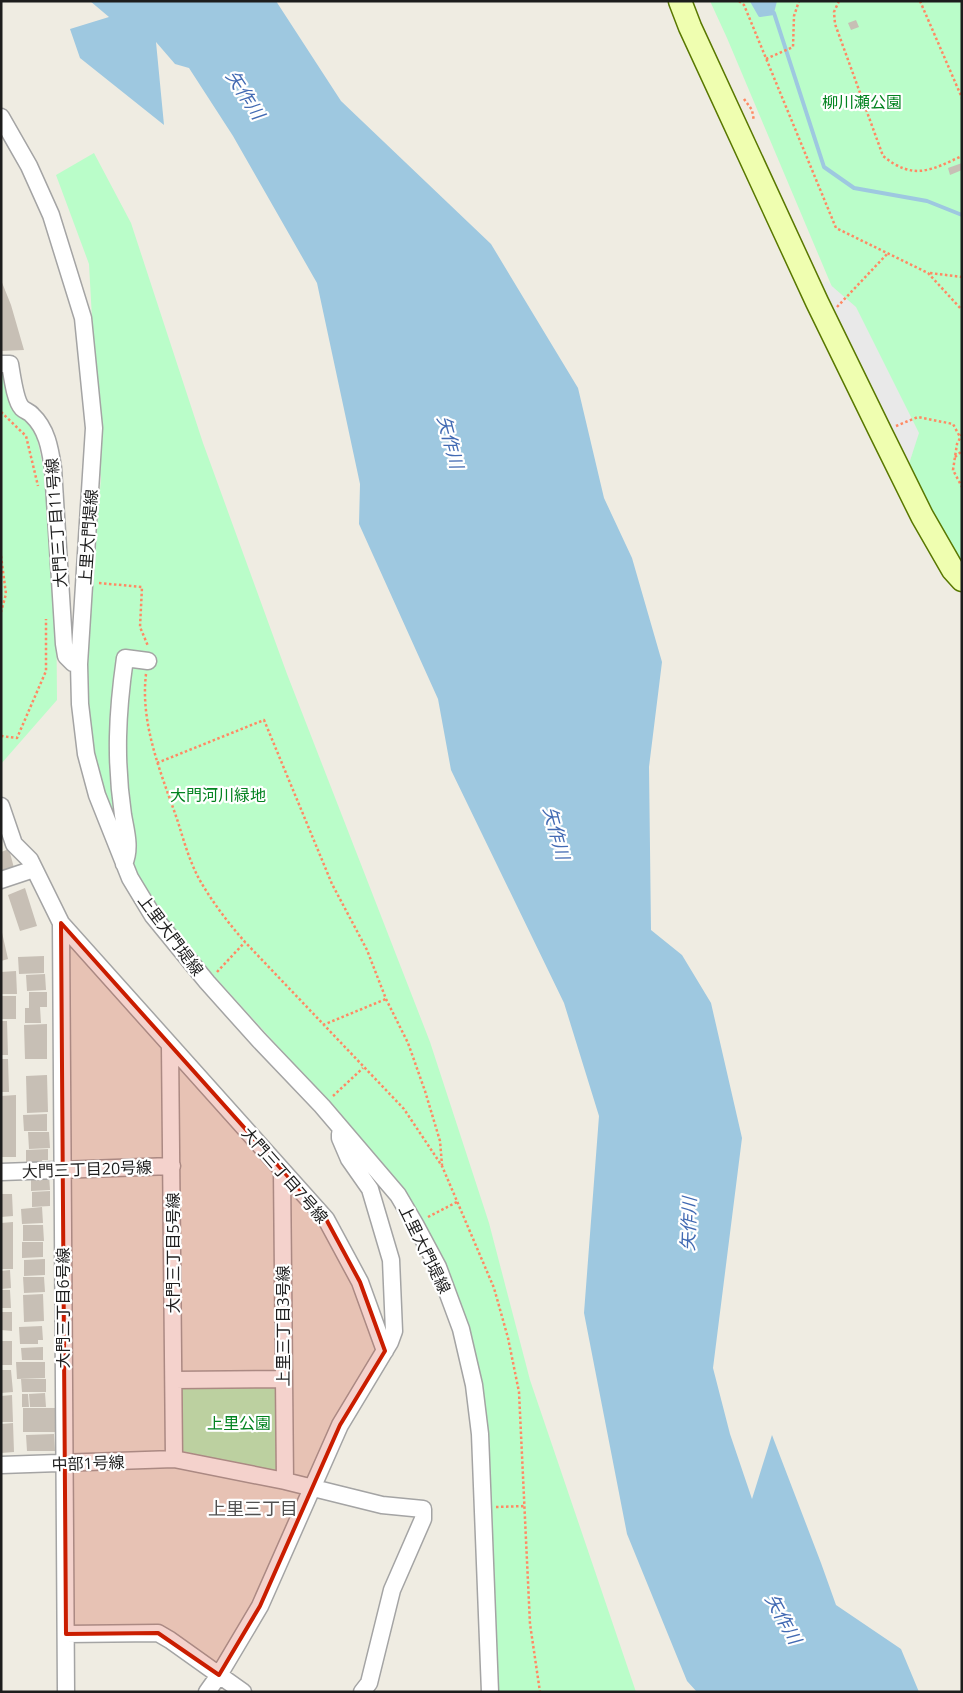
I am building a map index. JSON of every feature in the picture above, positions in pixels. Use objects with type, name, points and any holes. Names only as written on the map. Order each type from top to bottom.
[{"type":"street","points":[[680,1],[690,27],[817,302],[922,516],[953,570],[962,580]]},
{"type":"street","name":"上里大門堤線","points":[[1,116],[29,166],[51,215],[82,318],[94,428],[79,664],[80,704],[86,754],[97,795],[130,878],[153,916],[207,982],[322,1106],[398,1196],[438,1267],[461,1329],[474,1385],[480,1434],[490,1692]]},
{"type":"street","name":"大門三丁目11号線","points":[[1,364],[10,364],[16,395],[22,408],[32,414],[44,431],[50,448],[53,468],[64,644],[66,656],[72,663],[79,664]]},
{"type":"street","points":[[124,864],[128,855],[128,843],[119,786],[118,704],[125,658],[148,661]]},
{"type":"street","name":"大門三丁目7号線","points":[[1,806],[14,844],[30,860],[61,923],[326,1219],[360,1282],[385,1351]]},
{"type":"street","points":[[1,880],[34,869]]},
{"type":"street","name":"大門三丁目6号線","points":[[61,923],[66,1692]]},
{"type":"street","name":"大門三丁目5号線","points":[[170,1046],[174,1460]]},
{"type":"street","points":[[207,1692],[260,1606],[340,1426],[385,1351],[394,1332],[391,1260],[370,1188],[349,1159],[340,1138],[341,1129]]},
{"type":"street","name":"大門三丁目20号線","points":[[1,1172],[172,1166]]},
{"type":"street","name":"上里三丁目3号線","points":[[282,1171],[285,1480]]},
{"type":"street","points":[[174,1380],[283,1379]]},
{"type":"street","name":"中部1号線","points":[[1,1465],[174,1460],[285,1480],[382,1505],[423,1509],[423,1519],[392,1590],[369,1683],[362,1692]]},
{"type":"street","points":[[66,1634],[158,1633],[244,1692]]},
{"type":"path","points":[[739,1],[744,5],[836,228],[928,273],[962,277]]},
{"type":"path","points":[[766,59],[793,46],[794,16],[799,1]]},
{"type":"path","points":[[839,1],[834,12],[835,24],[883,156],[894,164],[917,172],[927,171],[962,156]]},
{"type":"path","points":[[920,1],[962,98]]},
{"type":"path","points":[[838,306],[888,253]]},
{"type":"path","points":[[928,273],[962,310]]},
{"type":"path","points":[[1,412],[26,436],[39,492]]},
{"type":"path","points":[[910,420],[918,417],[953,424],[961,435],[957,444],[953,470],[962,487]]},
{"type":"path","points":[[955,457],[962,452]]},
{"type":"path","points":[[1,556],[6,594],[1,612]]},
{"type":"path","points":[[85,582],[142,587],[140,627],[149,649],[145,685],[148,733],[191,861],[201,883],[245,942],[404,1109],[442,1166],[494,1288],[508,1338],[519,1392],[530,1624],[540,1692]]},
{"type":"path","points":[[1,736],[17,738],[46,672],[46,614]]},
{"type":"path","points":[[158,763],[264,720],[332,884],[367,950],[386,999],[408,1043],[440,1140],[442,1166]]},
{"type":"path","points":[[207,982],[245,942]]},
{"type":"path","points":[[323,1025],[386,999]]},
{"type":"path","points":[[322,1106],[363,1068]]},
{"type":"path","points":[[415,1224],[457,1202]]},
{"type":"path","points":[[482,1508],[525,1506]]},
{"type":"highlighted area","points":[[61,923],[326,1219],[360,1282],[385,1351],[340,1425],[260,1606],[219,1675],[158,1633],[66,1634]]},
{"type":"green space","name":"柳川瀬公園","points":[[710,1],[962,1],[962,575],[948,562]]},
{"type":"green space","name":"大門河川緑地","points":[[94,153],[131,223],[203,443],[287,674],[430,1042],[489,1223],[530,1380],[636,1692],[498,1692],[480,1384],[392,1177],[360,1137],[176,934],[138,875],[121,842],[101,789],[87,707],[87,644],[101,478],[97,456],[98,428],[89,264],[56,175]]},
{"type":"green space","points":[[1,370],[4,370],[13,403],[20,416],[29,419],[34,425],[50,497],[56,583],[57,700],[1,764]]},
{"type":"green space","name":"上里公園","points":[[179,1387],[278,1387],[279,1468],[275,1471],[182,1451],[180,1448]]},
{"type":"shaded area","points":[[826,281],[856,307],[919,433],[906,473],[817,291]]},
{"type":"water","name":"矢作川","points":[[90,1],[276,1],[341,101],[491,244],[578,388],[604,498],[632,558],[662,662],[649,767],[651,930],[682,955],[711,1003],[742,1138],[713,1368],[730,1434],[752,1499],[772,1435],[836,1605],[901,1649],[919,1692],[697,1692],[687,1681],[627,1534],[584,1313],[599,1116],[564,1003],[451,770],[438,699],[359,524],[360,484],[317,283],[233,136],[189,68],[175,64],[156,42],[164,125],[80,58],[70,29],[109,17]]},
{"type":"water","points":[[752,1],[777,1],[774,13],[760,15]]},
{"type":"building","points":[[856,20],[859,27],[851,30],[848,23]]},
{"type":"building","points":[[962,163],[962,170],[950,175],[948,168]]},
{"type":"building","points":[[1,280],[11,305],[24,350],[1,351]]},
{"type":"building","points":[[9,849],[14,868],[1,871],[1,852]]},
{"type":"building","points":[[25,888],[37,926],[20,931],[8,895]]},
{"type":"building","points":[[1,928],[8,959],[1,961]]},
{"type":"building","points":[[44,956],[44,973],[19,974],[18,957]]},
{"type":"building","points":[[16,971],[17,994],[1,994],[1,972]]},
{"type":"building","points":[[45,974],[46,990],[27,991],[26,975]]},
{"type":"building","points":[[29,992],[47,992],[47,1007],[40,1007],[41,1023],[25,1023],[25,1008],[29,1008]]},
{"type":"building","points":[[1,996],[16,996],[16,1019],[1,1019]]},
{"type":"building","points":[[1,1021],[7,1021],[8,1055],[1,1055]]},
{"type":"building","points":[[47,1024],[47,1059],[25,1059],[24,1025]]},
{"type":"building","points":[[1,1059],[8,1059],[9,1092],[1,1092]]},
{"type":"building","points":[[47,1075],[48,1112],[27,1113],[26,1076]]},
{"type":"building","points":[[16,1095],[16,1157],[1,1157],[1,1096]]},
{"type":"building","points":[[47,1114],[47,1131],[24,1131],[23,1115]]},
{"type":"building","points":[[28,1132],[49,1132],[50,1148],[29,1149]]},
{"type":"building","points":[[48,1149],[48,1160],[42,1160],[43,1165],[26,1166],[26,1150]]},
{"type":"building","points":[[49,1174],[50,1190],[31,1191],[31,1175]]},
{"type":"building","points":[[50,1191],[50,1206],[32,1207],[32,1192]]},
{"type":"building","points":[[1,1194],[12,1194],[13,1216],[1,1217]]},
{"type":"building","points":[[42,1207],[43,1223],[22,1224],[21,1209]]},
{"type":"building","points":[[13,1222],[13,1269],[1,1269],[1,1223]]},
{"type":"building","points":[[23,1225],[43,1225],[44,1241],[23,1241]]},
{"type":"building","points":[[22,1242],[43,1242],[43,1257],[22,1258]]},
{"type":"building","points":[[45,1259],[45,1275],[24,1276],[24,1260]]},
{"type":"building","points":[[10,1270],[11,1288],[1,1289],[1,1271]]},
{"type":"building","points":[[23,1277],[44,1277],[45,1292],[24,1293]]},
{"type":"building","points":[[1,1290],[10,1290],[11,1308],[1,1308]]},
{"type":"building","points":[[43,1294],[44,1321],[24,1322],[23,1295]]},
{"type":"building","points":[[1,1312],[12,1312],[12,1331],[1,1330]]},
{"type":"building","points":[[42,1326],[43,1340],[38,1340],[38,1344],[20,1344],[19,1327]]},
{"type":"building","points":[[1,1341],[12,1341],[12,1365],[1,1365]]},
{"type":"building","points":[[43,1347],[43,1360],[22,1360],[21,1348]]},
{"type":"building","points":[[16,1362],[45,1362],[45,1378],[17,1379]]},
{"type":"building","points":[[1,1370],[11,1370],[13,1392],[1,1393]]},
{"type":"building","points":[[21,1379],[46,1379],[46,1392],[22,1392]]},
{"type":"building","points":[[45,1393],[46,1407],[30,1407],[29,1394]]},
{"type":"building","points":[[22,1394],[28,1394],[29,1407],[22,1407]]},
{"type":"building","points":[[12,1395],[13,1422],[1,1422],[1,1396]]},
{"type":"building","points":[[23,1408],[55,1408],[55,1432],[23,1432]]},
{"type":"building","points":[[13,1423],[14,1452],[1,1453],[1,1424]]},
{"type":"building","points":[[54,1434],[55,1451],[27,1451],[26,1435]]},
{"type":"waterway","points":[[752,1],[760,15],[774,13],[824,167],[854,188],[927,201],[962,215]]},
{"type":"district","name":"上里三丁目","points":[[253,1509]]}]
